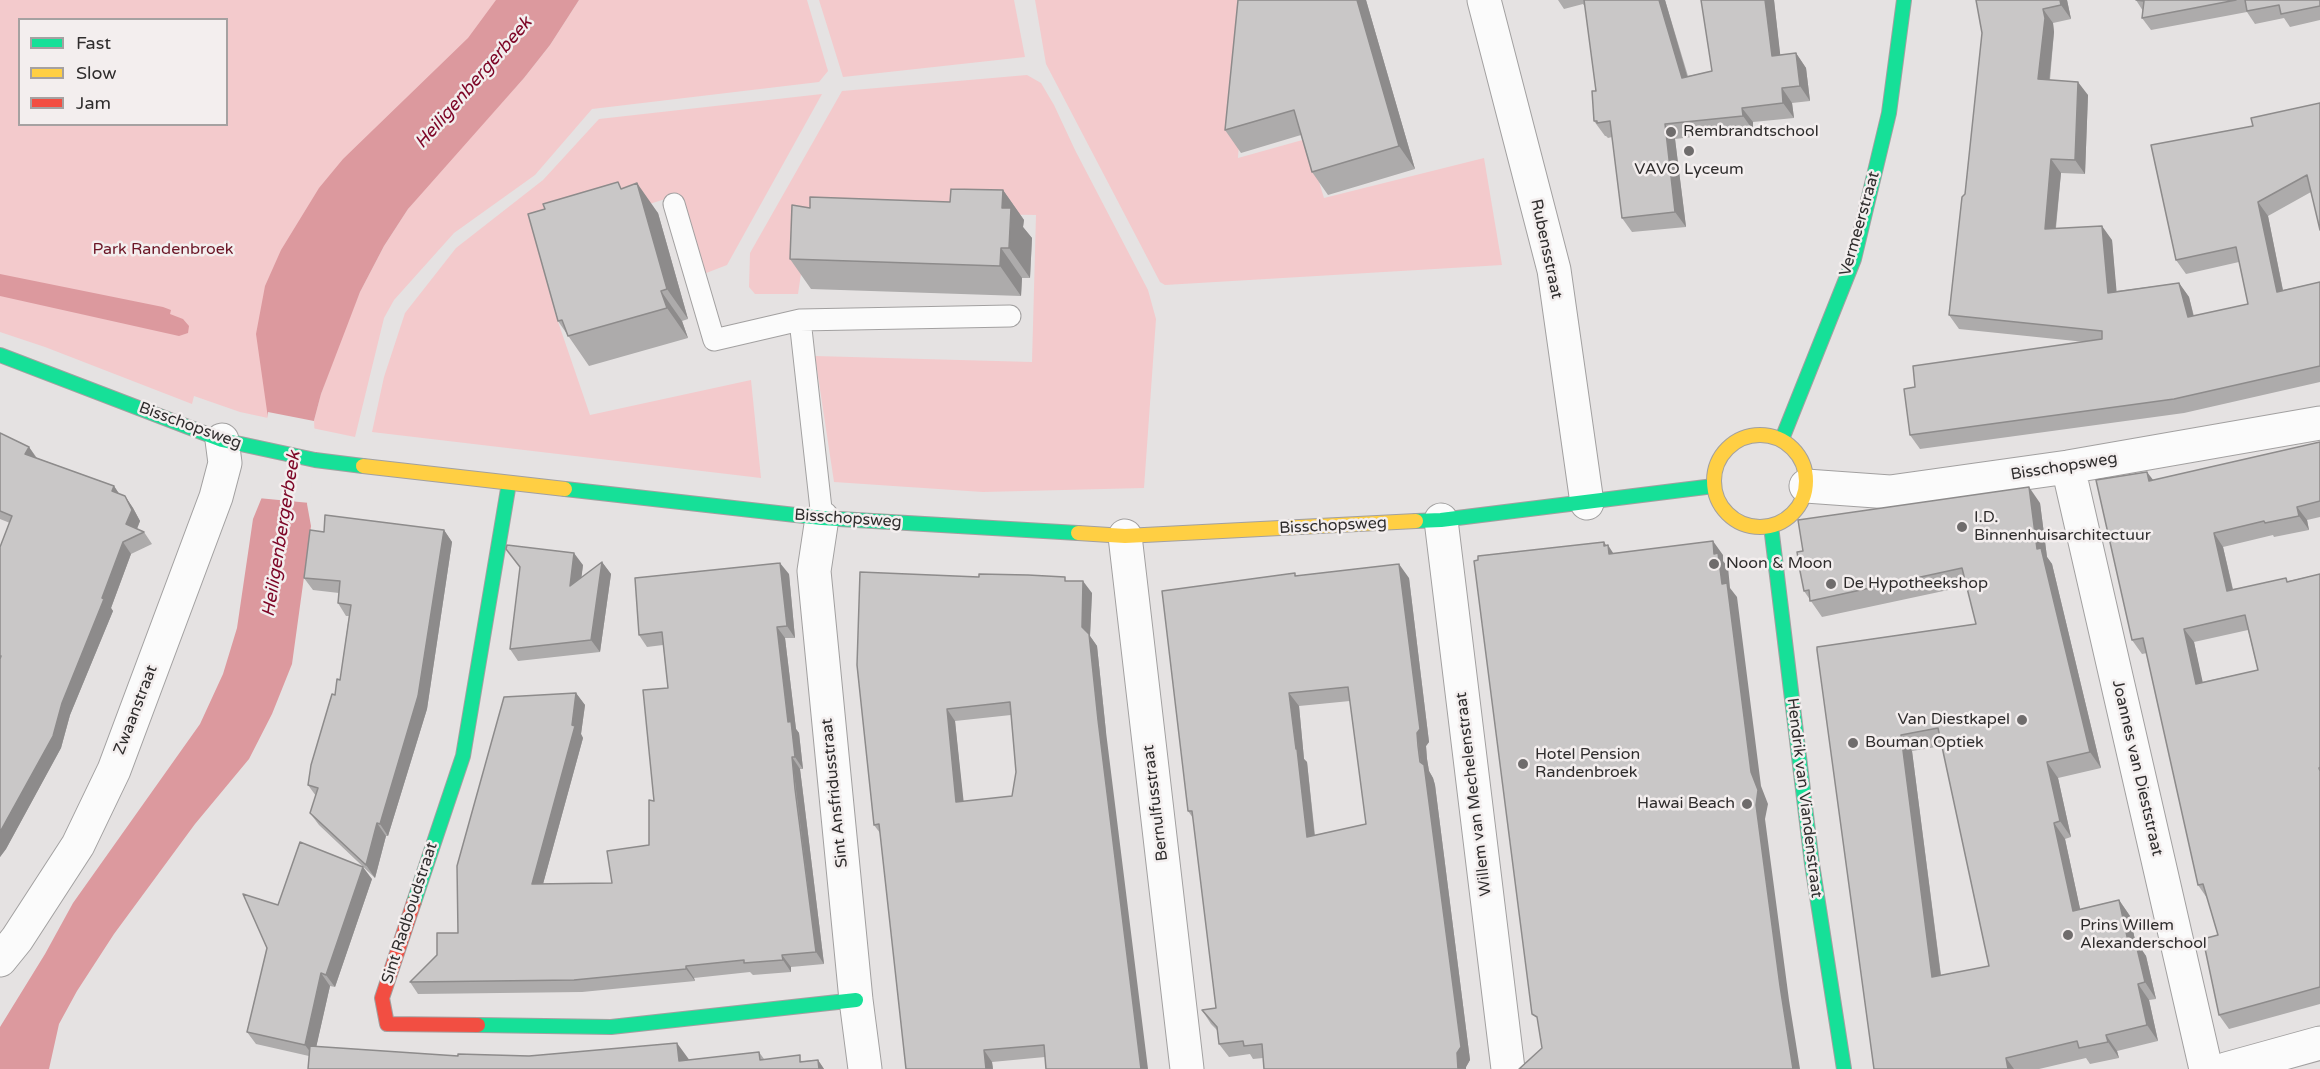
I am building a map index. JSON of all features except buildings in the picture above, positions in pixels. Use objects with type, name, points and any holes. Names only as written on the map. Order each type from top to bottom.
[{"type":"street","name":"Rubensstraat","points":[[1484,0],[1554,270],[1587,503]]},
{"type":"street","name":"Vermeerstraat","points":[[1782,439],[1854,259],[1889,113],[1904,0]]},
{"type":"street","name":"Bisschopsweg","points":[[0,355],[222,440],[262,450],[315,460],[822,518],[1125,536],[1441,520],[1714,486]]},
{"type":"street","name":"Bisschopsweg","points":[[1806,486],[1890,492],[2068,467],[2320,423]]},
{"type":"street","points":[[1754,435],[1768,435],[1782,439],[1801,459],[1806,472],[1803,500],[1795,512],[1784,521],[1771,526],[1755,527],[1740,522],[1727,513],[1718,501],[1714,486],[1717,465],[1728,447],[1740,439],[1754,435]]},
{"type":"street","name":"Zwaanstraat","points":[[0,960],[17,939],[78,845],[114,770],[216,497],[225,463],[222,440]]},
{"type":"street","name":"Joannes van Dieststraat","points":[[2068,467],[2206,1069]]},
{"type":"street","name":"Sint Radboudstraat","points":[[509,483],[463,756],[382,998],[387,1024],[611,1027],[856,1000]]},
{"type":"street","name":"Sint Ansfridusstraat","points":[[822,518],[814,572],[856,1000],[865,1069]]},
{"type":"street","name":"Willem van Mechelenstraat","points":[[1441,520],[1508,1069]]},
{"type":"street","name":"Hendrik van Viandenstraat","points":[[1771,526],[1812,864],[1844,1069]]},
{"type":"street","name":"Bernulfusstraat","points":[[1125,536],[1187,1069]]},
{"type":"street","points":[[2226,1069],[2320,1043]]},
{"type":"lane","points":[[674,204],[714,340],[800,320],[1010,316]]},
{"type":"lane","points":[[800,320],[822,518]]},
{"type":"green space","name":"Park Randenbroek","points":[[0,0],[508,0],[268,418],[240,412],[194,396],[192,404],[0,332]]},
{"type":"green space","points":[[579,0],[807,0],[828,71],[819,82],[592,109],[535,175],[454,233],[394,300],[384,318],[355,437],[312,428],[321,394],[342,335],[360,292],[384,246],[408,209],[433,178],[524,78],[550,45]]},
{"type":"green space","points":[[819,0],[1014,0],[1025,57],[843,77]]},
{"type":"green space","points":[[1035,0],[1270,0],[1248,11],[1238,158],[1306,139],[1324,198],[1484,158],[1502,265],[1165,285],[1160,282],[1046,64]]},
{"type":"green space","points":[[1027,75],[1041,83],[1054,105],[1148,290],[1156,319],[1144,488],[983,492],[834,482],[815,356],[1032,362],[1036,215],[968,214],[809,219],[798,294],[755,294],[749,287],[750,253],[842,91]]},
{"type":"green space","points":[[822,94],[727,265],[701,275],[678,195],[545,237],[554,310],[590,415],[751,380],[761,478],[372,432],[384,377],[405,313],[456,248],[543,180],[599,119]]},
{"type":"water","name":"Heiligenbergerbeek","points":[[496,0],[579,0],[550,45],[524,78],[408,209],[384,246],[360,292],[321,394],[312,428],[307,504],[311,526],[292,664],[272,714],[249,759],[195,824],[114,934],[77,991],[59,1024],[49,1069],[0,1069],[0,1027],[73,903],[200,724],[223,674],[237,628],[253,519],[262,497],[268,418],[256,334],[265,286],[281,250],[319,188],[343,159],[468,38]]},
{"type":"water","points":[[0,274],[163,307],[171,310],[170,314],[183,319],[189,326],[188,333],[179,336],[0,296]]},
{"type":"pier","points":[[268,412],[314,421],[315,440],[310,503],[258,498]]},
{"type":"traffic: fast","points":[[1782,439],[1854,259],[1889,113],[1904,0]]},
{"type":"traffic: fast","points":[[0,355],[222,440],[315,460],[363,466]]},
{"type":"traffic: fast","points":[[414,902],[463,756],[509,483]]},
{"type":"traffic: fast","points":[[1416,521],[1441,520],[1714,486]]},
{"type":"traffic: fast","points":[[565,489],[822,518],[1078,533]]},
{"type":"traffic: fast","points":[[1771,526],[1812,864],[1844,1069]]},
{"type":"traffic: fast","points":[[478,1025],[611,1027],[856,1000]]},
{"type":"traffic: slow","points":[[1760,435],[1778,438],[1793,448],[1803,463],[1806,481],[1803,499],[1793,514],[1778,524],[1760,527],[1742,524],[1727,514],[1717,499],[1714,481],[1717,463],[1727,448],[1742,438],[1760,435]]},
{"type":"traffic: slow","points":[[363,466],[565,489]]},
{"type":"traffic: slow","points":[[1078,533],[1125,536],[1416,521]]},
{"type":"traffic: jam","points":[[414,902],[382,998],[387,1024],[478,1025]]},
{"type":"place","name":"Rembrandtschool","points":[[1671,132]]},
{"type":"place","name":"VAVO Lyceum","points":[[1689,151]]},
{"type":"place","name":"I.D. Binnenhuisarchitectuur","points":[[1962,527]]},
{"type":"place","name":"Noon & Moon","points":[[1714,564]]},
{"type":"place","name":"De Hypotheekshop","points":[[1831,584]]},
{"type":"place","name":"Van Diestkapel","points":[[2022,720]]},
{"type":"place","name":"Bouman Optiek","points":[[1853,743]]},
{"type":"place","name":"Hotel Pension Randenbroek","points":[[1523,764]]},
{"type":"place","name":"Hawai Beach","points":[[1747,804]]},
{"type":"place","name":"Prins Willem Alexanderschool","points":[[2068,935]]}]
